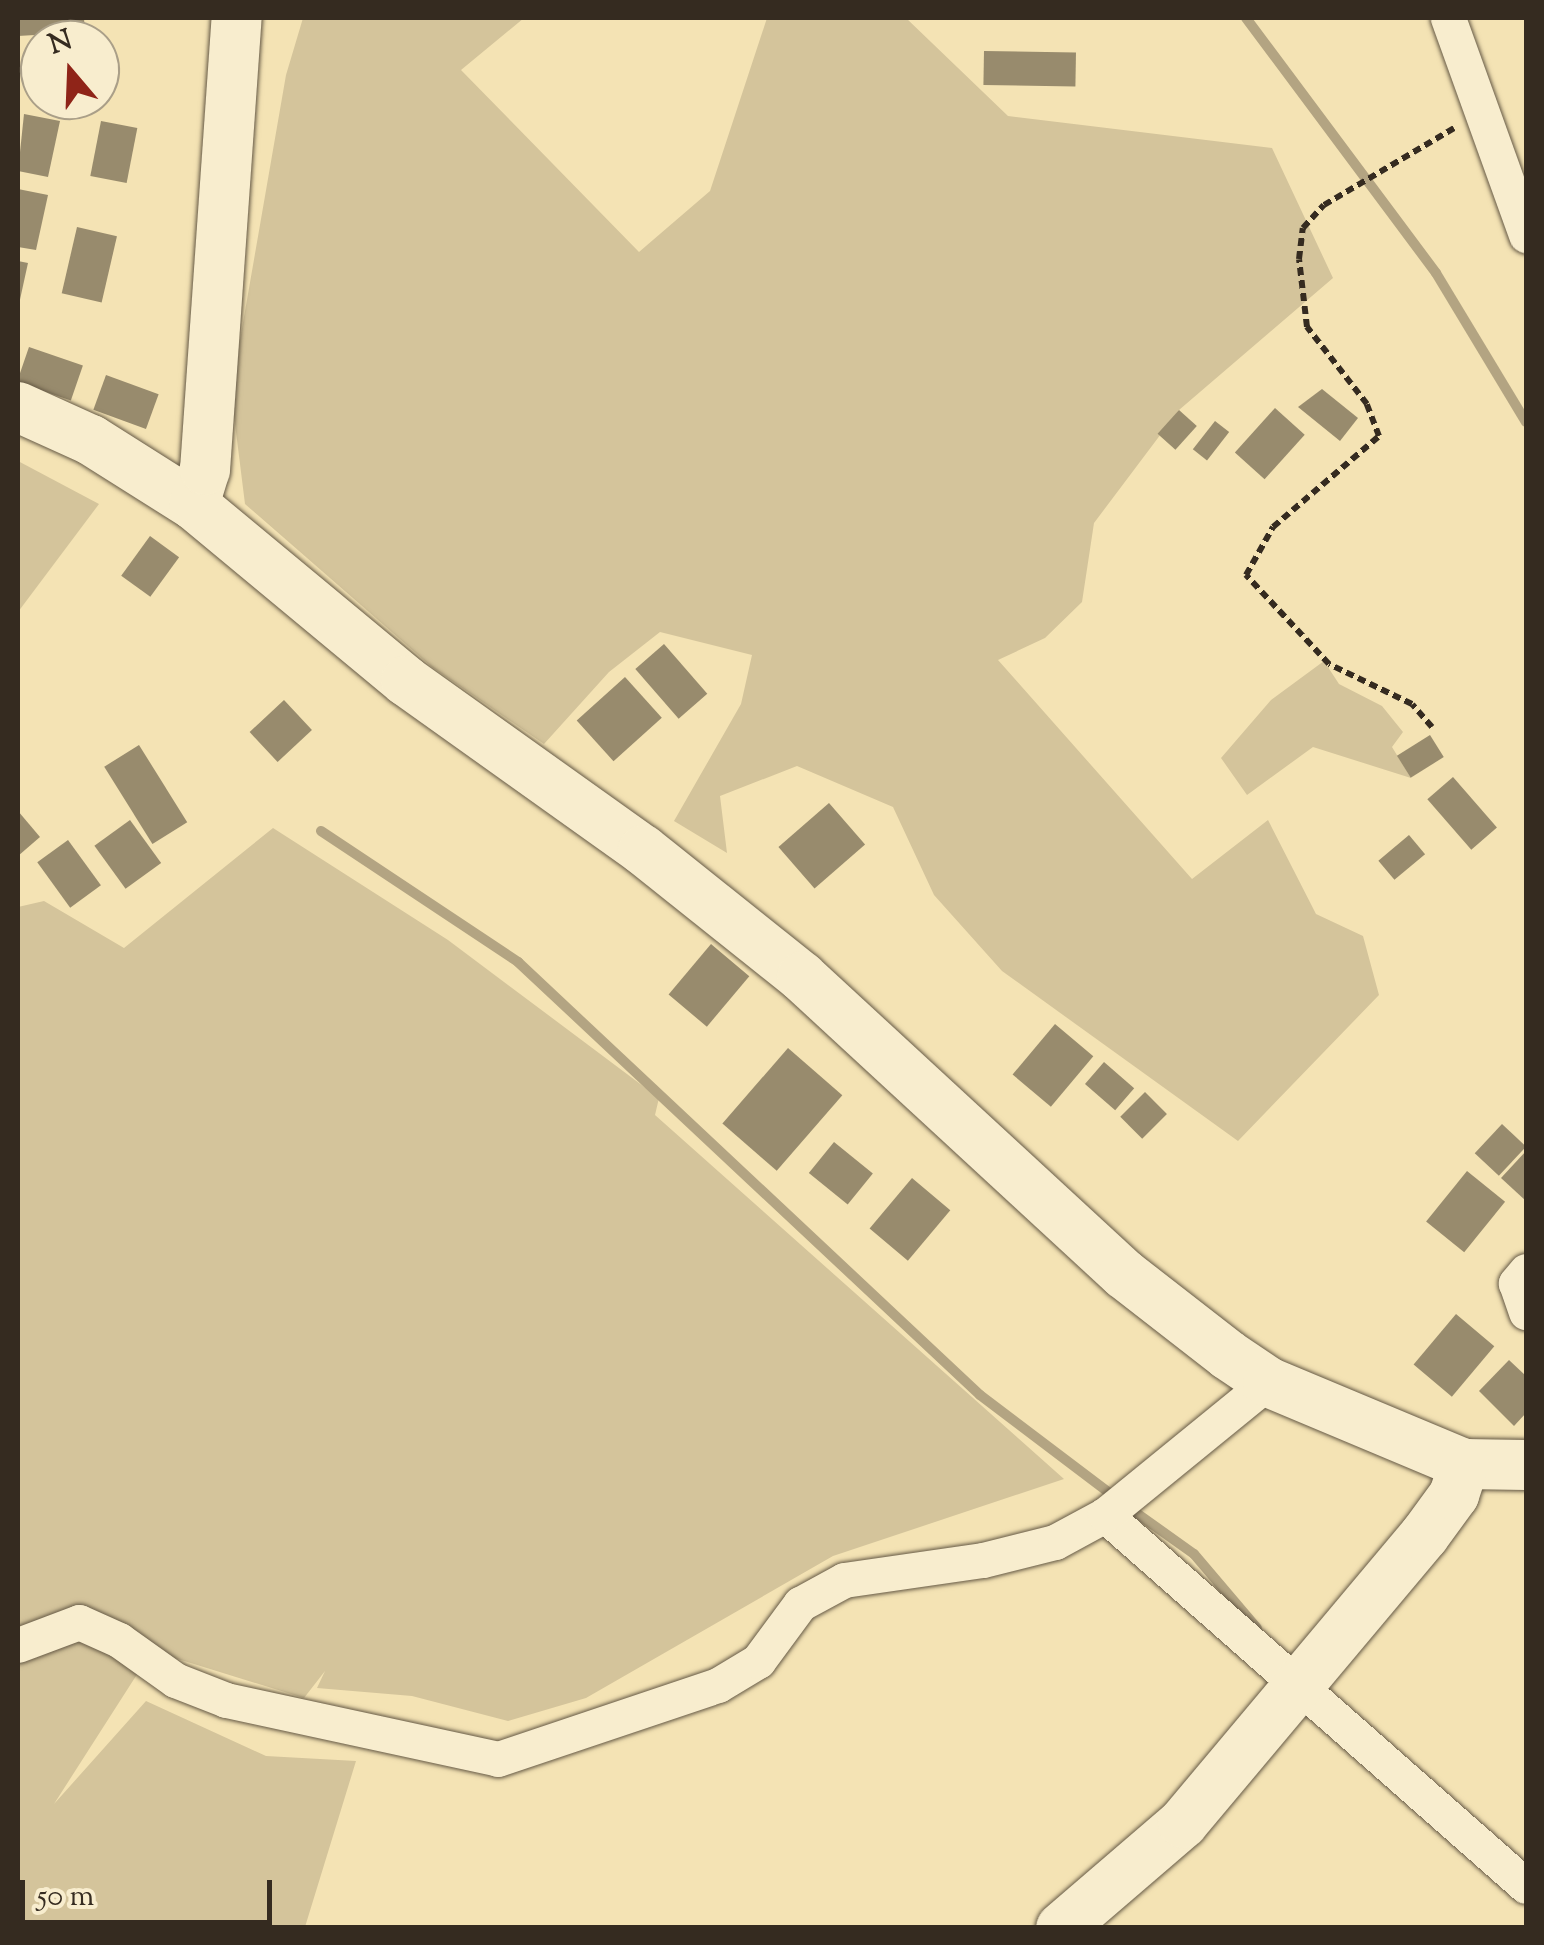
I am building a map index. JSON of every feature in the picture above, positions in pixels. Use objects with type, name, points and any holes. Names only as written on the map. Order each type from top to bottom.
[{"type":"street","points":[[194,505],[205,470],[238,18]]},
{"type":"street","points":[[1448,18],[1478,113],[1526,235]]},
{"type":"street","points":[[18,408],[91,440],[194,505],[406,681],[643,850],[802,977],[1124,1274],[1268,1382],[1464,1464],[1526,1465]]},
{"type":"street","points":[[1526,1271],[1516,1283],[1526,1312]]},
{"type":"street","points":[[18,1645],[79,1622],[119,1640],[175,1680],[226,1700],[498,1759],[718,1684],[758,1661],[800,1604],[844,1580],[983,1560],[1054,1542],[1105,1514],[1268,1382]]},
{"type":"street","points":[[1062,1928],[1184,1824],[1434,1522],[1454,1495],[1464,1464]]},
{"type":"street","points":[[1105,1514],[1298,1689],[1526,1886]]},
{"type":"path","points":[[1432,727],[1412,704],[1329,664],[1246,575],[1273,527],[1379,436],[1367,404],[1306,327],[1298,258],[1303,228],[1324,205],[1478,113]]},
{"type":"shaded area","points":[[303,18],[524,18],[461,70],[639,252],[710,191],[767,18],[906,18],[1008,116],[1272,148],[1333,278],[1179,410],[1094,523],[1082,602],[1045,638],[998,660],[1192,879],[1268,820],[1316,914],[1363,936],[1379,995],[1238,1141],[1002,971],[934,895],[893,807],[797,766],[720,796],[727,853],[674,821],[741,704],[752,655],[660,632],[609,672],[544,744],[432,667],[245,504],[231,392],[286,75]]},
{"type":"shaded area","points":[[18,461],[99,504],[18,612]]},
{"type":"shaded area","points":[[1324,661],[1339,684],[1382,706],[1403,732],[1392,747],[1411,778],[1313,747],[1247,795],[1221,758],[1271,700]]},
{"type":"shaded area","points":[[273,828],[448,940],[659,1098],[655,1115],[1064,1479],[833,1556],[586,1698],[508,1721],[412,1696],[317,1688],[325,1671],[304,1698],[152,1651],[54,1804],[146,1701],[266,1756],[356,1761],[305,1927],[18,1928],[18,907],[44,901],[124,948]]},
{"type":"building","points":[[18,18],[84,18],[20,20],[18,36]]},
{"type":"building","points":[[984,51],[1076,53],[1075,87],[983,85]]},
{"type":"building","points":[[23,120],[60,121],[48,177],[18,171]]},
{"type":"building","points":[[101,121],[137,128],[127,183],[90,176]]},
{"type":"building","points":[[18,189],[48,195],[36,250],[18,247]]},
{"type":"building","points":[[77,227],[117,236],[102,302],[62,293]]},
{"type":"building","points":[[18,261],[28,263],[19,304],[18,304]]},
{"type":"building","points":[[29,347],[83,366],[71,401],[18,382]]},
{"type":"building","points":[[106,375],[159,394],[146,429],[93,410]]},
{"type":"building","points":[[1322,389],[1358,418],[1340,441],[1298,407]]},
{"type":"building","points":[[1275,408],[1305,435],[1265,479],[1235,453]]},
{"type":"building","points":[[1179,410],[1197,426],[1175,450],[1158,434]]},
{"type":"building","points":[[1215,421],[1229,432],[1207,460],[1193,449]]},
{"type":"building","points":[[150,536],[179,557],[150,597],[121,576]]},
{"type":"building","points":[[664,644],[707,694],[679,719],[635,669]]},
{"type":"building","points":[[625,677],[662,718],[613,761],[577,720]]},
{"type":"building","points":[[284,700],[312,730],[278,762],[250,732]]},
{"type":"building","points":[[1430,735],[1444,757],[1411,778],[1397,756]]},
{"type":"building","points":[[139,745],[187,822],[152,844],[104,767]]},
{"type":"building","points":[[1453,777],[1497,828],[1471,850],[1427,799]]},
{"type":"building","points":[[829,803],[865,845],[815,888],[778,847]]},
{"type":"building","points":[[18,811],[40,837],[18,856]]},
{"type":"building","points":[[130,820],[161,863],[126,889],[94,846]]},
{"type":"building","points":[[1409,835],[1425,854],[1394,880],[1378,861]]},
{"type":"building","points":[[68,840],[101,885],[70,908],[37,862]]},
{"type":"building","points":[[711,944],[749,976],[707,1027],[669,995]]},
{"type":"building","points":[[1055,1024],[1093,1056],[1051,1107],[1013,1075]]},
{"type":"building","points":[[788,1048],[842,1095],[777,1171],[722,1123]]},
{"type":"building","points":[[1104,1062],[1134,1088],[1115,1110],[1085,1084]]},
{"type":"building","points":[[1145,1092],[1167,1114],[1142,1139],[1120,1117]]},
{"type":"building","points":[[1502,1124],[1526,1147],[1499,1176],[1475,1153]]},
{"type":"building","points":[[834,1142],[873,1173],[848,1205],[809,1173]]},
{"type":"building","points":[[1526,1151],[1526,1201],[1501,1178]]},
{"type":"building","points":[[1467,1171],[1505,1202],[1464,1252],[1426,1222]]},
{"type":"building","points":[[912,1178],[950,1210],[908,1261],[870,1229]]},
{"type":"building","points":[[1456,1314],[1494,1346],[1452,1397],[1414,1365]]},
{"type":"building","points":[[1509,1360],[1526,1376],[1526,1413],[1514,1426],[1479,1391]]},
{"type":"waterway","points":[[1246,18],[1436,273],[1526,422]]},
{"type":"waterway","points":[[321,831],[518,962],[980,1395],[1115,1497]]},
{"type":"waterway","points":[[1128,1507],[1194,1554],[1257,1628]]}]
